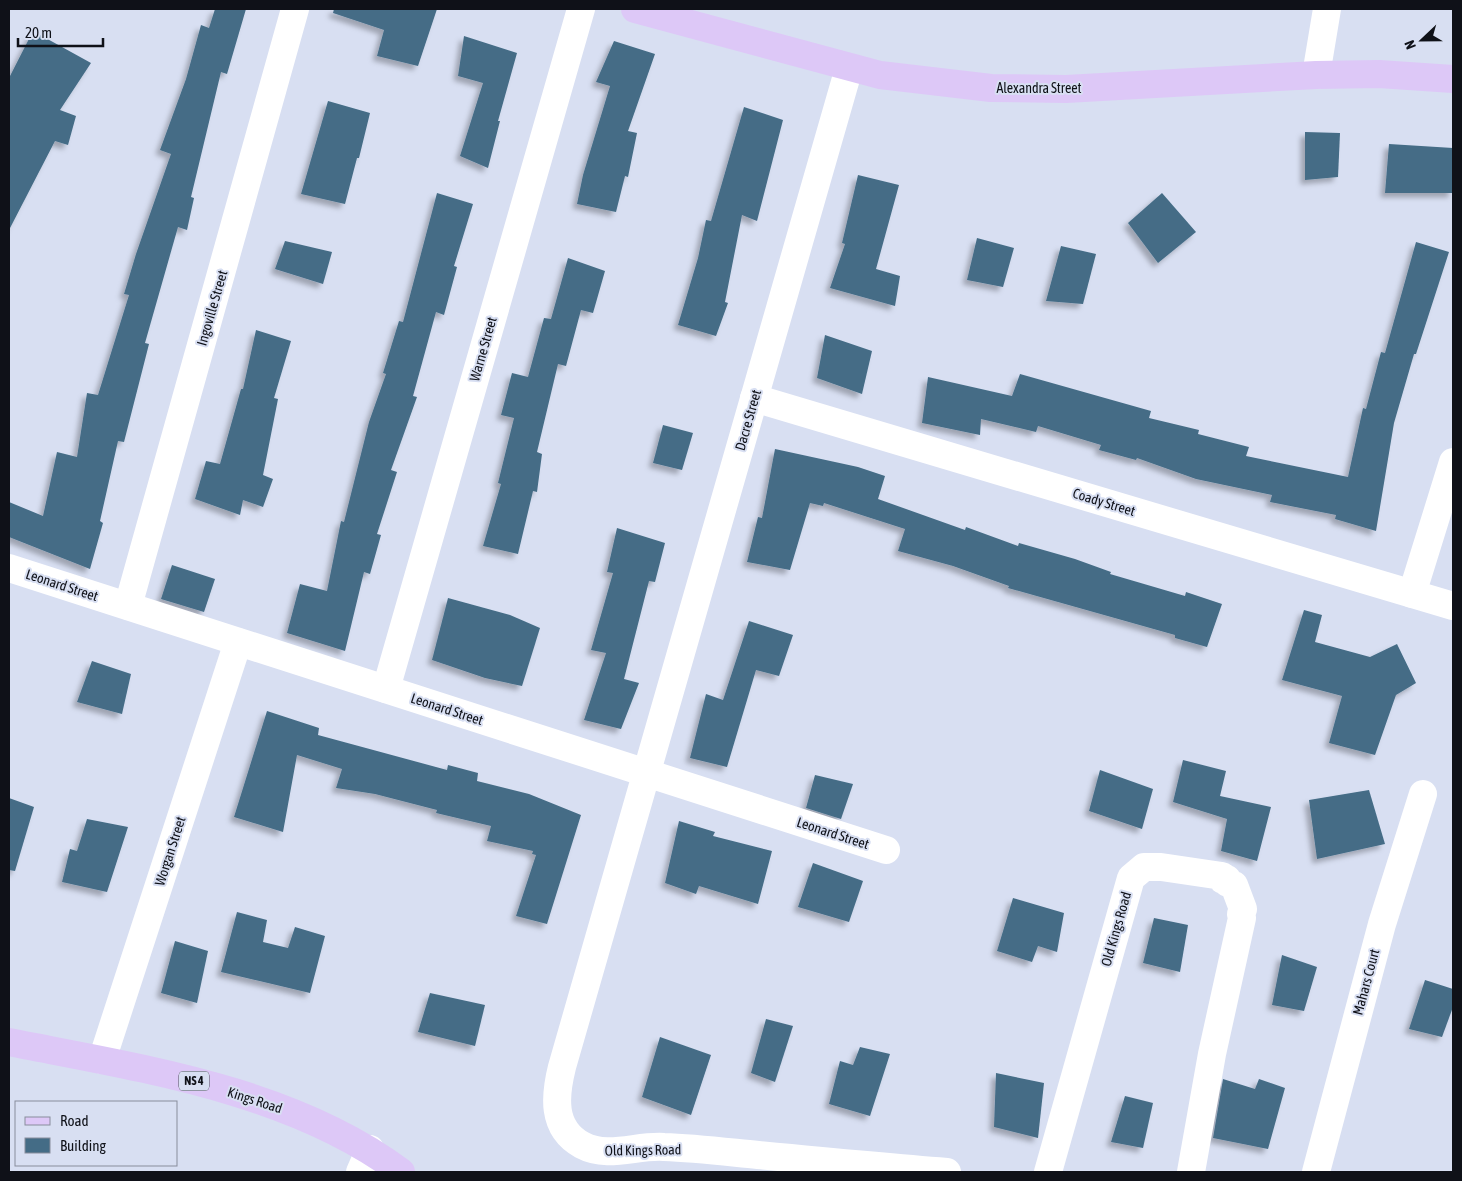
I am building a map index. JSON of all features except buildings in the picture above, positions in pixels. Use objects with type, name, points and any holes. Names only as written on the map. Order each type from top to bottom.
[{"type":"main road","name":"Alexandra Street","points":[[635,9],[849,68],[919,81],[1023,89],[1316,75],[1379,74],[1453,79]]},
{"type":"main road","name":"Kings Road","points":[[9,1042],[172,1075],[239,1094],[308,1118],[365,1161],[401,1172]]},
{"type":"street","name":"Ingoville Street","points":[[128,606],[295,9]]},
{"type":"street","name":"Warne Street","points":[[386,689],[581,9]]},
{"type":"street","points":[[1316,75],[1327,9]]},
{"type":"street","name":"Dacre Street","points":[[646,772],[849,68]]},
{"type":"street","name":"Coady Street","points":[[754,398],[1453,606]]},
{"type":"street","points":[[1412,594],[1453,462]]},
{"type":"street","name":"Leonard Street","points":[[9,568],[886,850]]},
{"type":"street","name":"Worgan Street","points":[[102,1060],[238,642]]},
{"type":"street","name":"Old Kings Road","points":[[646,772],[556,1092],[558,1115],[568,1132],[582,1145],[605,1152],[662,1146],[947,1172]]},
{"type":"street","name":"Mahars Court","points":[[1316,1172],[1382,924],[1423,794]]},
{"type":"street","name":"Old Kings Road","points":[[1048,1172],[1073,1092],[1131,878],[1144,867],[1198,872],[1222,876],[1223,880],[1227,878],[1228,883],[1234,885],[1243,909],[1212,1054],[1191,1172]]}]
